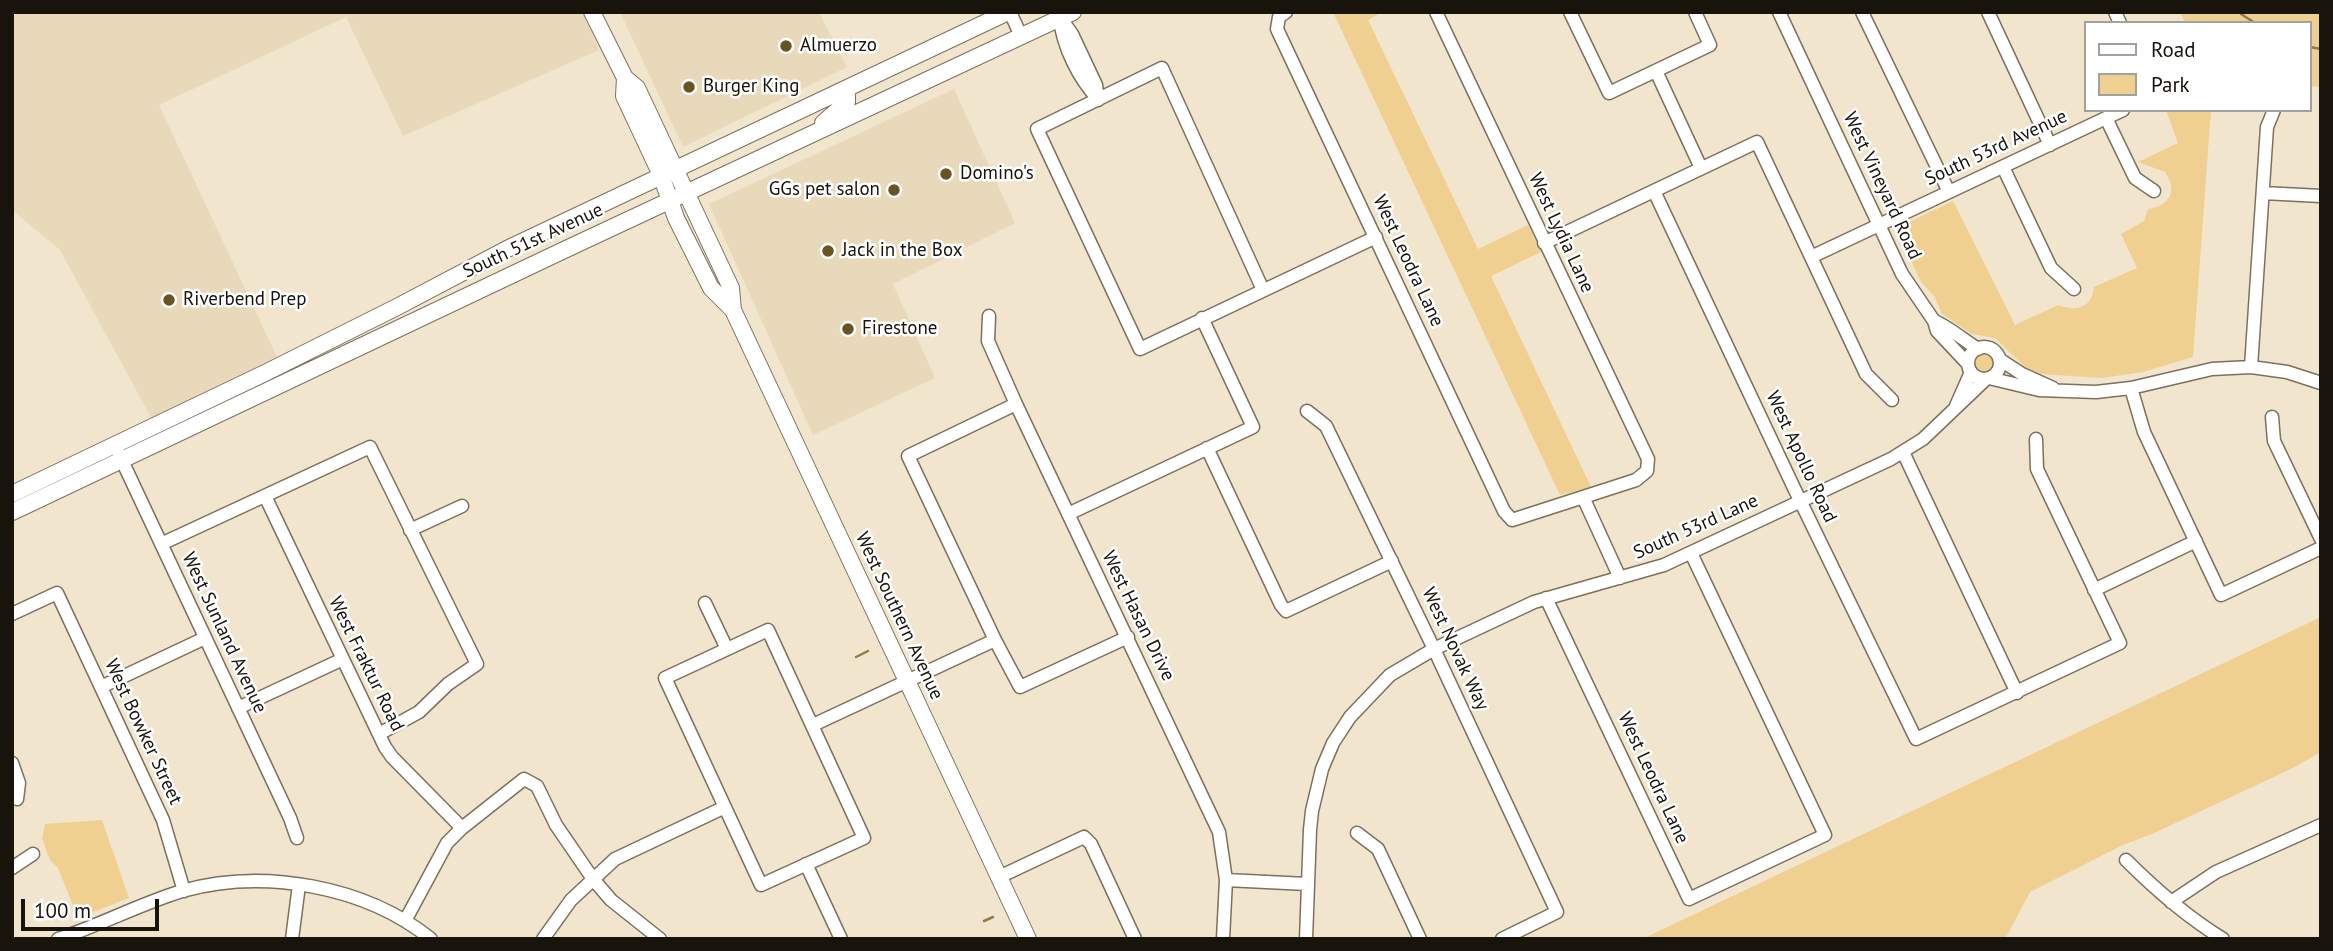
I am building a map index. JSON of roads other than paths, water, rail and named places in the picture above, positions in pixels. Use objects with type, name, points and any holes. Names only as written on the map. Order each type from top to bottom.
[{"type":"main road","name":"West Southern Avenue","points":[[592,12],[625,78],[624,96],[668,172],[686,192],[732,288],[733,310]]},
{"type":"main road","name":"South 51st Avenue","points":[[12,512],[118,453],[507,249],[1009,12]]},
{"type":"main road","name":"South 51st Avenue","points":[[12,494],[118,453],[405,325],[1021,37],[1063,14]]},
{"type":"main road","points":[[811,135],[847,102],[843,90]]},
{"type":"main road","name":"West Southern Avenue","points":[[668,172],[670,200],[676,218],[711,288],[733,310],[1028,939]]},
{"type":"main road","points":[[397,307],[405,325]]},
{"type":"street","points":[[1009,12],[1021,37]]},
{"type":"street","name":"West Lydia Lane","points":[[1436,12],[1648,459],[1647,471],[1636,480],[1583,497]]},
{"type":"street","points":[[1570,12],[1609,93],[1710,45],[1695,12]]},
{"type":"street","name":"West Vineyard Road","points":[[1779,12],[1908,284],[1934,321],[1937,331],[1969,368]]},
{"type":"street","points":[[1862,12],[1949,192]]},
{"type":"street","points":[[1987,12],[2050,145]]},
{"type":"street","points":[[1063,14],[1096,85],[1098,100]]},
{"type":"street","name":"West Leodra Lane","points":[[1282,14],[1277,29],[1504,511],[1512,520],[1583,497]]},
{"type":"street","points":[[1263,290],[1162,68],[1037,129],[1140,349],[1376,237]]},
{"type":"street","points":[[1656,71],[1701,168]]},
{"type":"street","name":"South 53rd Avenue","points":[[1811,257],[2119,112]]},
{"type":"street","points":[[2251,367],[2267,127],[2273,112]]},
{"type":"street","points":[[2106,118],[2135,178],[2154,191]]},
{"type":"street","points":[[1544,243],[1757,142],[1866,374],[1892,400]]},
{"type":"street","points":[[2003,167],[2051,268],[2074,289]]},
{"type":"street","name":"West Apollo Road","points":[[1654,191],[1916,739],[2017,693]]},
{"type":"street","points":[[2263,193],[2321,196]]},
{"type":"street","name":"West Hasan Drive","points":[[989,316],[989,341],[1016,404],[1219,832],[1226,880],[1223,939]]},
{"type":"street","points":[[1068,514],[1252,427],[1202,318]]},
{"type":"street","points":[[1934,321],[1943,324],[1978,349],[1990,349],[1999,359],[2022,374],[2053,388]]},
{"type":"street","name":"South 53rd Lane","points":[[1956,406],[1969,368],[1970,355],[1978,349]]},
{"type":"street","name":"South 53rd Lane","points":[[1306,939],[1312,811],[1322,769],[1333,743],[1350,717],[1379,685],[1404,666],[1434,649],[1546,598],[1651,570],[1903,452],[1930,432],[1987,378],[1997,372],[1999,359]]},
{"type":"street","points":[[1969,368],[1977,378],[2039,390],[2053,388],[2096,392],[2131,388],[2212,369],[2251,367],[2287,372],[2321,383]]},
{"type":"street","points":[[2131,388],[2144,432],[2221,595],[2321,548]]},
{"type":"street","points":[[1016,404],[908,456],[995,640],[1020,687],[1128,637]]},
{"type":"street","name":"West Novak Way","points":[[1307,411],[1326,426],[1557,912],[1502,939]]},
{"type":"street","points":[[2272,417],[2274,441],[2321,539]]},
{"type":"street","points":[[1903,452],[2017,693],[2120,643],[2037,469],[2036,439]]},
{"type":"street","points":[[161,544],[370,447],[477,663],[448,684],[419,712],[379,734]]},
{"type":"street","points":[[1207,448],[1286,611],[1392,561]]},
{"type":"street","name":"West Sunland Avenue","points":[[118,453],[297,838]]},
{"type":"street","name":"West Fraktur Road","points":[[265,496],[392,757],[462,828]]},
{"type":"street","points":[[1583,497],[1620,578]]},
{"type":"street","points":[[410,530],[461,506]]},
{"type":"street","points":[[2094,590],[2196,541]]},
{"type":"street","name":"West Leodra Lane","points":[[1546,598],[1689,899],[1825,835],[1691,553]]},
{"type":"street","name":"West Bowker Street","points":[[12,614],[57,593],[163,820],[184,891]]},
{"type":"street","points":[[705,603],[727,649]]},
{"type":"street","points":[[768,630],[864,838],[761,885],[666,678],[727,649],[768,630]]},
{"type":"street","points":[[101,687],[205,638]]},
{"type":"street","points":[[813,725],[995,640]]},
{"type":"street","points":[[238,708],[343,659]]},
{"type":"street","points":[[12,763],[19,783],[17,799]]},
{"type":"street","points":[[405,921],[447,843],[524,779],[537,786],[556,825],[611,900],[660,939]]},
{"type":"street","points":[[543,939],[571,900],[615,859],[725,807]]},
{"type":"street","points":[[2171,902],[2216,872],[2321,825]]},
{"type":"street","points":[[1357,833],[1378,849],[1420,939]]},
{"type":"street","points":[[999,877],[1084,837],[1091,844],[1135,939]]},
{"type":"street","points":[[12,868],[33,854]]},
{"type":"street","points":[[2126,860],[2171,902],[2223,939]]},
{"type":"street","points":[[806,864],[841,939]]},
{"type":"street","points":[[1226,880],[1307,884]]},
{"type":"street","points":[[58,939],[184,891],[209,885],[238,883],[299,885],[353,897],[405,921],[431,939]]},
{"type":"street","points":[[292,939],[299,885]]},
{"type":"waterway","points":[[2241,14],[2252,21]]},
{"type":"waterway","points":[[2312,47],[2321,49]]},
{"type":"waterway","points":[[856,657],[868,651]]},
{"type":"waterway","points":[[984,921],[993,917]]},
{"type":"place","name":"Almuerzo","points":[[786,46]]},
{"type":"place","name":"Burger King","points":[[689,87]]},
{"type":"place","name":"Domino's","points":[[946,174]]},
{"type":"place","name":"GGs pet salon","points":[[894,190]]},
{"type":"place","name":"Jack in the Box","points":[[828,251]]},
{"type":"place","name":"Riverbend Prep","points":[[169,300]]},
{"type":"place","name":"Firestone","points":[[848,329]]}]
